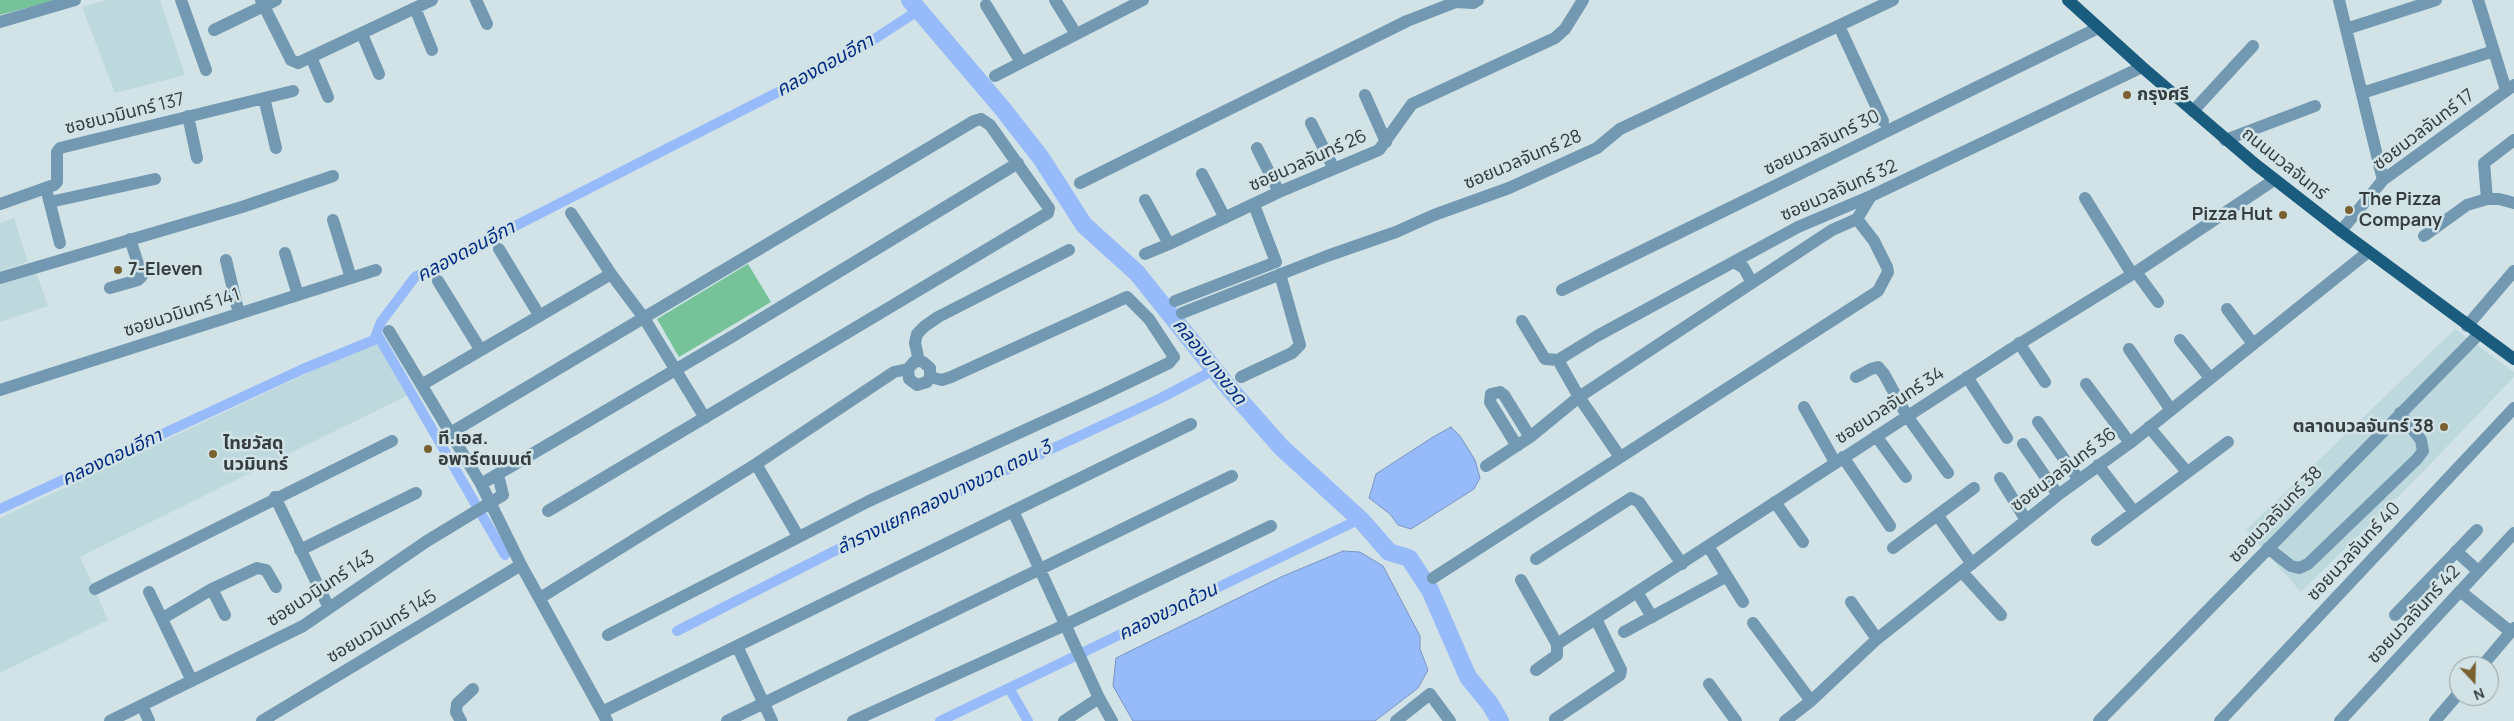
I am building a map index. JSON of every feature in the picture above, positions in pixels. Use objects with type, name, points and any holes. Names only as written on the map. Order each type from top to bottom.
[{"type":"main road","name":"ถนนนวลจันทร์","points":[[2068,0],[2225,140],[2274,180],[2467,326],[2514,359]]},
{"type":"street","points":[[0,22],[76,0]]},
{"type":"street","points":[[181,0],[206,70]]},
{"type":"street","points":[[214,30],[262,3],[276,0]]},
{"type":"street","points":[[262,3],[291,60],[298,63],[432,0]]},
{"type":"street","points":[[476,0],[487,24]]},
{"type":"street","points":[[1055,0],[1076,34]]},
{"type":"street","points":[[995,76],[1076,34],[1126,4],[1143,0]]},
{"type":"street","points":[[1080,183],[1407,21],[1456,2],[1473,3],[1478,0]]},
{"type":"street","name":"ซอยนวลจันทร์ 26","points":[[1145,254],[1279,192],[1379,150],[1412,104],[1555,38],[1565,28],[1583,0]]},
{"type":"street","name":"ซอยนวลจันทร์ 28","points":[[1182,313],[1518,184],[1597,148],[1620,129],[1893,0]]},
{"type":"street","points":[[2339,0],[2382,180]]},
{"type":"street","points":[[2346,29],[2436,0]]},
{"type":"street","points":[[2478,0],[2494,51],[2510,88]]},
{"type":"street","points":[[986,4],[1021,62]]},
{"type":"street","points":[[415,8],[432,50]]},
{"type":"street","points":[[1839,26],[1883,121]]},
{"type":"street","name":"ซอยนวลจันทร์ 30","points":[[1562,290],[2098,28]]},
{"type":"street","points":[[362,34],[380,74]]},
{"type":"street","points":[[2193,111],[2253,46]]},
{"type":"street","points":[[2362,93],[2494,51]]},
{"type":"street","points":[[311,57],[328,97]]},
{"type":"street","name":"ซอยนวลจันทร์ 32","points":[[1558,360],[1597,336],[1798,227],[1871,196],[2142,67]]},
{"type":"street","name":"ซอยนวลจันทร์ 17","points":[[2341,231],[2382,180],[2510,88]]},
{"type":"street","name":"ซอยนวมินทร์ 137","points":[[46,189],[57,182],[56,159],[60,148],[292,91]]},
{"type":"street","points":[[1365,95],[1386,142]]},
{"type":"street","points":[[264,98],[276,148]]},
{"type":"street","points":[[2225,140],[2316,106]]},
{"type":"street","points":[[188,116],[198,158]]},
{"type":"street","points":[[452,432],[974,121],[981,119],[990,125],[1049,208],[1048,213],[548,511]]},
{"type":"street","points":[[1311,123],[1334,169]]},
{"type":"street","points":[[2487,199],[2484,163],[2514,140]]},
{"type":"street","points":[[1257,148],[1279,192]]},
{"type":"street","points":[[481,484],[1018,163]]},
{"type":"street","points":[[1202,174],[1226,218]]},
{"type":"street","points":[[0,278],[242,207],[333,176]]},
{"type":"street","points":[[50,202],[155,179]]},
{"type":"street","name":"ซอยนวลจันทร์ 34","points":[[1536,670],[1557,655],[1557,644],[1682,564],[1839,459],[2019,343],[2134,273],[2274,180]]},
{"type":"street","points":[[0,204],[46,189],[60,243]]},
{"type":"street","points":[[1486,466],[1530,437],[1579,396],[1832,230],[1857,219],[1871,196]]},
{"type":"street","points":[[2085,198],[2134,273],[2158,302]]},
{"type":"street","points":[[2424,236],[2467,205],[2487,199],[2499,199],[2514,203]]},
{"type":"street","points":[[1145,200],[1169,244]]},
{"type":"street","points":[[1176,301],[1276,262],[1254,205]]},
{"type":"street","points":[[570,213],[611,274],[644,318],[705,418]]},
{"type":"street","points":[[1433,578],[1878,291],[1888,272],[1887,267],[1874,241],[1857,219]]},
{"type":"street","points":[[333,220],[351,278]]},
{"type":"street","points":[[110,288],[138,280],[142,276],[130,239]]},
{"type":"street","points":[[499,249],[539,315]]},
{"type":"street","points":[[919,361],[915,343],[917,334],[924,326],[1069,250]]},
{"type":"street","name":"ซอยนวลจันทร์ 36","points":[[1785,721],[1811,701],[1877,639],[2058,495],[2130,443],[2368,252]]},
{"type":"street","points":[[285,253],[298,295]]},
{"type":"street","points":[[226,260],[239,314]]},
{"type":"street","points":[[1734,262],[1744,268],[1752,283]]},
{"type":"street","name":"ซอยนวมินทร์ 141","points":[[0,390],[376,270]]},
{"type":"street","points":[[2467,326],[2514,271]]},
{"type":"street","points":[[423,384],[611,274]]},
{"type":"street","points":[[1241,377],[1292,353],[1300,345],[1280,274]]},
{"type":"street","points":[[438,281],[480,349]]},
{"type":"street","points":[[608,635],[869,501],[1169,363],[1174,357],[1149,319],[1127,297],[951,377],[942,380],[930,377]]},
{"type":"street","points":[[2227,309],[2252,344]]},
{"type":"street","points":[[1522,321],[1545,359],[1558,360],[1579,396],[1620,457]]},
{"type":"street","points":[[389,331],[452,432],[491,502],[521,565],[605,716],[736,646],[1191,424]]},
{"type":"street","name":"ซอยนวลจันทร์ 38","points":[[2099,721],[2479,334]]},
{"type":"street","points":[[2180,340],[2210,378]]},
{"type":"street","points":[[2019,343],[2045,382]]},
{"type":"street","points":[[2128,350],[2170,410]]},
{"type":"street","points":[[540,598],[756,464],[894,372],[908,369],[914,362],[919,361],[930,368],[930,377],[923,384],[918,385],[909,379],[908,369]]},
{"type":"street","points":[[1856,377],[1871,368],[1878,367],[1884,374],[1907,416],[1948,473]]},
{"type":"street","points":[[1967,377],[2007,438]]},
{"type":"street","points":[[2086,384],[2130,443]]},
{"type":"street","points":[[1517,446],[1490,402],[1491,394],[1500,392],[1504,395],[1530,437]]},
{"type":"street","points":[[1804,407],[1839,459],[1890,526]]},
{"type":"street","name":"ซอยนวลจันทร์ 40","points":[[2220,721],[2514,408]]},
{"type":"street","points":[[2268,548],[2291,566],[2299,568],[2308,564],[2417,459],[2423,451],[2422,440],[2400,413]]},
{"type":"street","points":[[2038,422],[2079,480]]},
{"type":"street","points":[[2149,427],[2187,472]]},
{"type":"street","points":[[1876,436],[1906,477]]},
{"type":"street","points":[[95,589],[392,441]]},
{"type":"street","points":[[2097,540],[2228,442]]},
{"type":"street","points":[[2023,444],[2058,495]]},
{"type":"street","points":[[756,464],[798,536]]},
{"type":"street","points":[[2098,465],[2134,512]]},
{"type":"street","points":[[491,502],[503,495],[498,475]]},
{"type":"street","points":[[727,721],[1232,476]]},
{"type":"street","points":[[2000,478],[2026,520]]},
{"type":"street","points":[[1893,548],[1974,488]]},
{"type":"street","points":[[300,550],[416,493]]},
{"type":"street","points":[[275,498],[329,608]]},
{"type":"street","points":[[1536,559],[1631,498],[1639,502],[1682,564]]},
{"type":"street","name":"ซอยนวมินทร์ 143","points":[[110,721],[290,633],[416,548],[491,502]]},
{"type":"street","points":[[1775,502],[1803,542]]},
{"type":"street","points":[[1013,511],[1099,698],[1112,721]]},
{"type":"street","points":[[1938,516],[1967,568],[2000,615]]},
{"type":"street","points":[[853,721],[1065,625],[1271,526]]},
{"type":"street","points":[[2395,615],[2477,530]]},
{"type":"street","name":"ซอยนวลจันทร์ 42","points":[[2340,721],[2514,533]]},
{"type":"street","points":[[1708,546],[1744,602]]},
{"type":"street","points":[[2456,551],[2478,571]]},
{"type":"street","name":"ซอยนวมินทร์ 145","points":[[262,721],[521,565]]},
{"type":"street","points":[[163,618],[212,589],[262,568],[276,587]]},
{"type":"street","points":[[1624,632],[1727,576]]},
{"type":"street","points":[[1521,580],[1557,644]]},
{"type":"street","points":[[212,589],[225,615]]},
{"type":"street","points":[[2460,591],[2512,630],[2490,656]]},
{"type":"street","points":[[149,592],[192,681]]},
{"type":"street","points":[[1637,592],[1652,617]]},
{"type":"street","points":[[1851,602],[1877,639]]},
{"type":"street","points":[[1555,719],[1620,675],[1620,667],[1596,619]]},
{"type":"street","points":[[1753,623],[1811,701]]},
{"type":"street","points":[[736,646],[772,721]]},
{"type":"street","points":[[1710,684],[1736,721]]},
{"type":"street","points":[[461,721],[456,712],[456,704],[473,689]]},
{"type":"street","points":[[1396,721],[1430,694],[1450,721]]},
{"type":"street","points":[[1064,721],[1099,698]]},
{"type":"street","points":[[142,705],[150,721]]},
{"type":"street","points":[[2435,721],[2449,705]]},
{"type":"shaded area","points":[[107,0],[160,0],[185,75],[115,93],[82,7]]},
{"type":"shaded area","points":[[14,218],[28,262],[0,271],[0,223]]},
{"type":"shaded area","points":[[36,272],[48,306],[0,322],[0,284]]},
{"type":"shaded area","points":[[2455,329],[2514,372],[2514,377],[2416,479],[2301,592],[2246,530]]},
{"type":"shaded area","name":"ไทยวัสดุ นวมินทร์","points":[[378,340],[410,394],[80,557],[108,620],[0,673],[0,518]]},
{"type":"green space","points":[[0,0],[56,0],[0,15]]},
{"type":"green space","points":[[748,264],[771,302],[679,357],[657,319]]},
{"type":"water","points":[[1451,427],[1460,436],[1475,460],[1480,478],[1474,489],[1411,529],[1398,525],[1390,514],[1369,498],[1376,474]]},
{"type":"water","points":[[1343,551],[1360,552],[1383,566],[1420,636],[1420,649],[1428,670],[1418,688],[1375,721],[1133,721],[1113,686],[1116,658],[1281,577]]},
{"type":"waterway","name":"คลองบางขวด","points":[[910,0],[1002,108],[1041,158],[1084,225],[1137,273],[1229,388],[1281,447],[1362,521],[1389,552],[1409,558],[1430,590],[1468,677],[1490,704],[1500,721]]},
{"type":"waterway","name":"คลองดอนอีกา","points":[[0,509],[303,369],[374,340],[381,322],[415,277],[845,58],[919,10]]},
{"type":"waterway","points":[[377,334],[505,555]]},
{"type":"waterway","name":"ลำรางแยกคลองบางขวด ตอน 3","points":[[677,631],[860,538],[1161,398],[1214,370]]},
{"type":"waterway","name":"คลองขวดด้วน","points":[[1028,721],[1009,688],[1360,519]]},
{"type":"waterway","points":[[940,721],[1009,688]]},
{"type":"place","name":"กรุงศรี","points":[[2127,95]]},
{"type":"place","name":"The Pizza Company","points":[[2349,210]]},
{"type":"place","name":"Pizza Hut","points":[[2283,215]]},
{"type":"place","name":"7-Eleven","points":[[118,270]]},
{"type":"place","name":"ตลาดนวลจันทร์ 38","points":[[2444,427]]},
{"type":"place","name":"ที.เอส. อพาร์ตเมนต์","points":[[428,449]]},
{"type":"place","name":"ไทยวัสดุ นวมินทร์","points":[[213,454]]}]
